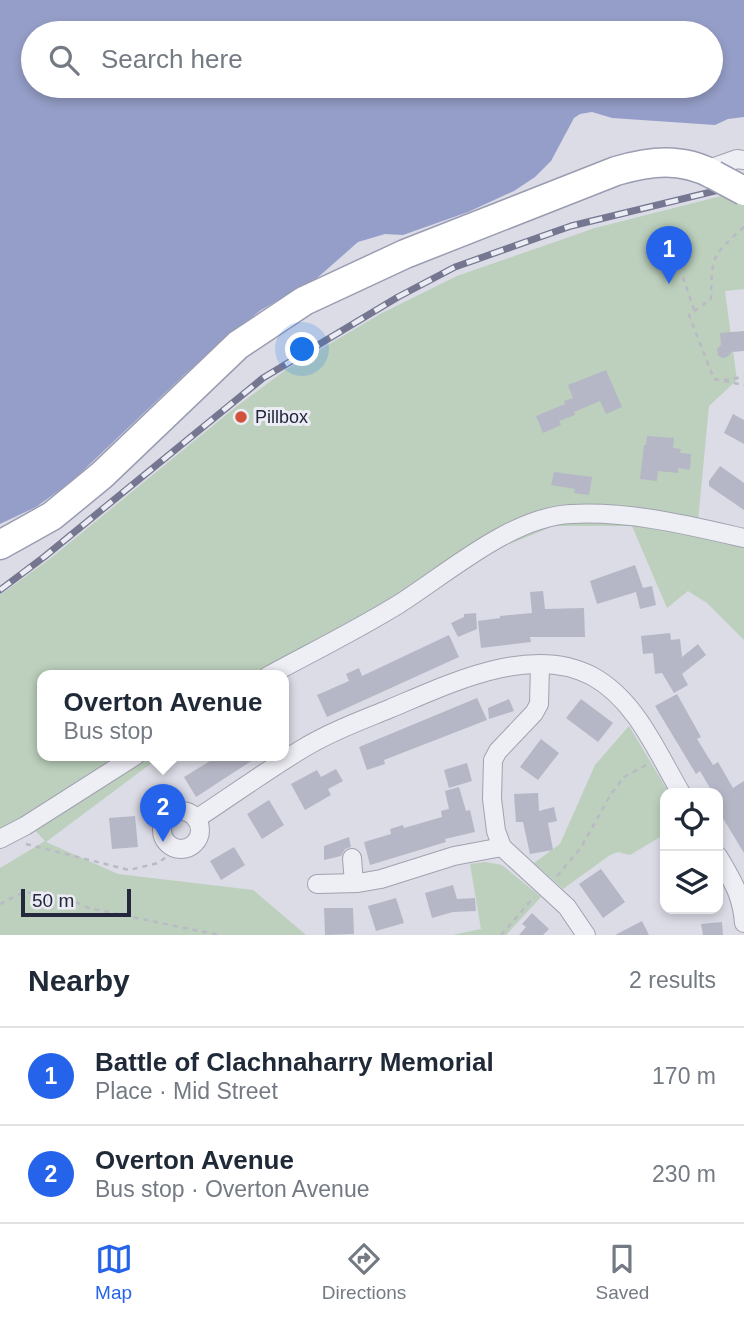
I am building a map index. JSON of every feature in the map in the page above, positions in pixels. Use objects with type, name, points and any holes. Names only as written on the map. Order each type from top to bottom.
[{"type":"main road","points":[[0,545],[52,516],[102,475],[238,345],[304,301],[405,254],[616,171],[643,163],[681,163],[710,173],[744,191]]},
{"type":"street","points":[[710,173],[737,159],[744,160]]},
{"type":"street","points":[[279,670],[397,605],[490,543],[531,524],[569,514],[660,519],[744,538]]},
{"type":"street","points":[[540,665],[540,704],[493,760],[492,799],[496,831],[502,847],[567,907],[586,935]]},
{"type":"street","points":[[289,758],[330,734],[460,679],[495,670],[540,665],[577,669],[612,690],[629,708],[678,788]]},
{"type":"street","points":[[3,838],[127,761]]},
{"type":"street","points":[[196,819],[284,761]]},
{"type":"street","points":[[180,811],[196,819],[198,837],[190,846],[178,848],[167,843],[162,832],[164,820],[180,811]]},
{"type":"street","points":[[317,884],[381,879],[454,856],[502,847]]},
{"type":"street","points":[[352,858],[354,883]]},
{"type":"street","points":[[723,864],[738,889],[743,905],[744,923]]},
{"type":"path","points":[[744,227],[721,248],[712,262],[711,299],[689,315],[714,380],[744,377]]},
{"type":"path","points":[[683,277],[694,310]]},
{"type":"path","points":[[720,380],[744,385]]},
{"type":"path","points":[[501,935],[580,849],[611,794],[624,777],[660,758]]},
{"type":"path","points":[[3,838],[129,870],[158,863],[178,848]]},
{"type":"path","points":[[0,904],[24,892],[67,898],[89,908],[219,935]]},
{"type":"green space","points":[[729,194],[744,201],[744,289],[725,291],[737,380],[709,406],[698,521],[744,532],[744,640],[707,603],[688,591],[667,608],[632,526],[554,526],[504,546],[289,674],[289,670],[37,670],[37,761],[154,761],[46,842],[118,874],[253,890],[306,935],[0,935],[0,868],[45,841],[25,820],[0,833],[0,595],[51,558],[237,406],[287,369],[382,313],[457,276],[595,228]]},
{"type":"green space","points":[[629,726],[666,788],[660,788],[660,837],[630,855],[618,852],[610,855],[563,889],[534,863],[560,844],[595,765]]},
{"type":"green space","points":[[485,862],[502,865],[541,897],[506,935],[452,935],[481,929],[470,864]]},
{"type":"water","points":[[0,0],[744,0],[744,117],[728,119],[715,125],[612,118],[592,112],[580,114],[574,118],[551,161],[535,177],[514,191],[468,212],[403,235],[385,234],[358,242],[316,279],[261,310],[185,374],[72,481],[36,507],[0,524]]},
{"type":"building","points":[[744,331],[744,351],[732,352],[722,358],[718,355],[720,333]]},
{"type":"building","points":[[606,370],[622,407],[606,414],[600,401],[574,412],[575,415],[559,421],[561,425],[543,433],[536,416],[573,398],[568,385]]},
{"type":"building","points":[[733,414],[744,420],[744,444],[724,433]]},
{"type":"building","points":[[647,436],[674,438],[673,448],[681,449],[680,453],[691,454],[690,470],[678,468],[678,473],[658,471],[657,481],[640,479]]},
{"type":"building","points":[[720,466],[744,483],[744,510],[709,486],[709,481]]},
{"type":"building","points":[[554,472],[592,477],[589,495],[574,493],[575,489],[551,485]]},
{"type":"building","points":[[635,565],[643,588],[652,586],[656,605],[640,609],[636,592],[597,604],[590,581]]},
{"type":"building","points":[[543,591],[545,609],[584,608],[585,637],[530,637],[531,642],[481,648],[478,621],[532,613],[530,592]]},
{"type":"building","points":[[476,613],[477,629],[458,637],[451,623],[464,617],[464,614]]},
{"type":"building","points":[[670,633],[671,640],[680,639],[682,657],[698,644],[706,655],[682,674],[688,685],[674,693],[662,673],[655,674],[653,653],[643,654],[641,636]]},
{"type":"building","points":[[449,635],[459,657],[327,717],[317,695],[349,681],[346,674],[359,668],[362,676]]},
{"type":"building","points":[[677,694],[701,737],[697,739],[713,765],[718,762],[733,788],[744,781],[744,853],[723,818],[723,788],[710,788],[700,771],[696,774],[655,706]]},
{"type":"building","points":[[477,698],[487,720],[384,760],[385,764],[367,770],[359,747]]},
{"type":"building","points":[[509,699],[514,711],[489,719],[488,708]]},
{"type":"building","points":[[581,699],[613,723],[598,742],[566,718]]},
{"type":"building","points":[[541,739],[559,753],[538,780],[520,767]]},
{"type":"building","points":[[210,761],[251,761],[196,797],[184,777]]},
{"type":"building","points":[[467,763],[472,781],[449,788],[444,770]]},
{"type":"building","points":[[336,769],[343,781],[328,789],[331,795],[305,810],[291,784],[317,770],[321,777]]},
{"type":"building","points":[[459,787],[466,811],[470,810],[475,832],[445,839],[446,842],[370,865],[364,842],[391,834],[390,829],[403,825],[404,828],[442,817],[441,811],[449,809],[445,791]]},
{"type":"building","points":[[538,793],[539,811],[554,807],[557,821],[548,823],[553,850],[530,854],[523,822],[516,822],[514,794]]},
{"type":"building","points":[[269,800],[284,825],[262,839],[247,814]]},
{"type":"building","points":[[135,816],[138,847],[112,849],[109,818]]},
{"type":"building","points":[[349,837],[351,847],[345,849],[341,856],[324,860],[324,846]]},
{"type":"building","points":[[234,847],[245,865],[221,880],[210,861]]},
{"type":"building","points":[[601,869],[625,902],[603,918],[579,884]]},
{"type":"building","points":[[453,885],[457,899],[475,898],[476,911],[453,912],[432,918],[425,893]]},
{"type":"building","points":[[396,898],[404,923],[376,931],[368,906]]},
{"type":"building","points":[[324,908],[353,908],[354,934],[325,935]]},
{"type":"building","points":[[532,913],[549,929],[543,935],[519,935],[526,927],[522,924]]},
{"type":"building","points":[[642,921],[649,935],[615,935]]},
{"type":"building","points":[[722,922],[723,935],[703,935],[701,924]]},
{"type":"railway","points":[[0,590],[263,378],[398,297],[455,267],[571,226],[744,184]]},
{"type":"place","name":"Battle of Clachnaharry Memorial","points":[[669,284]]},
{"type":"place","name":"Pillbox","points":[[241,417]]},
{"type":"place","name":"Overton Avenue","points":[[163,842]]}]
